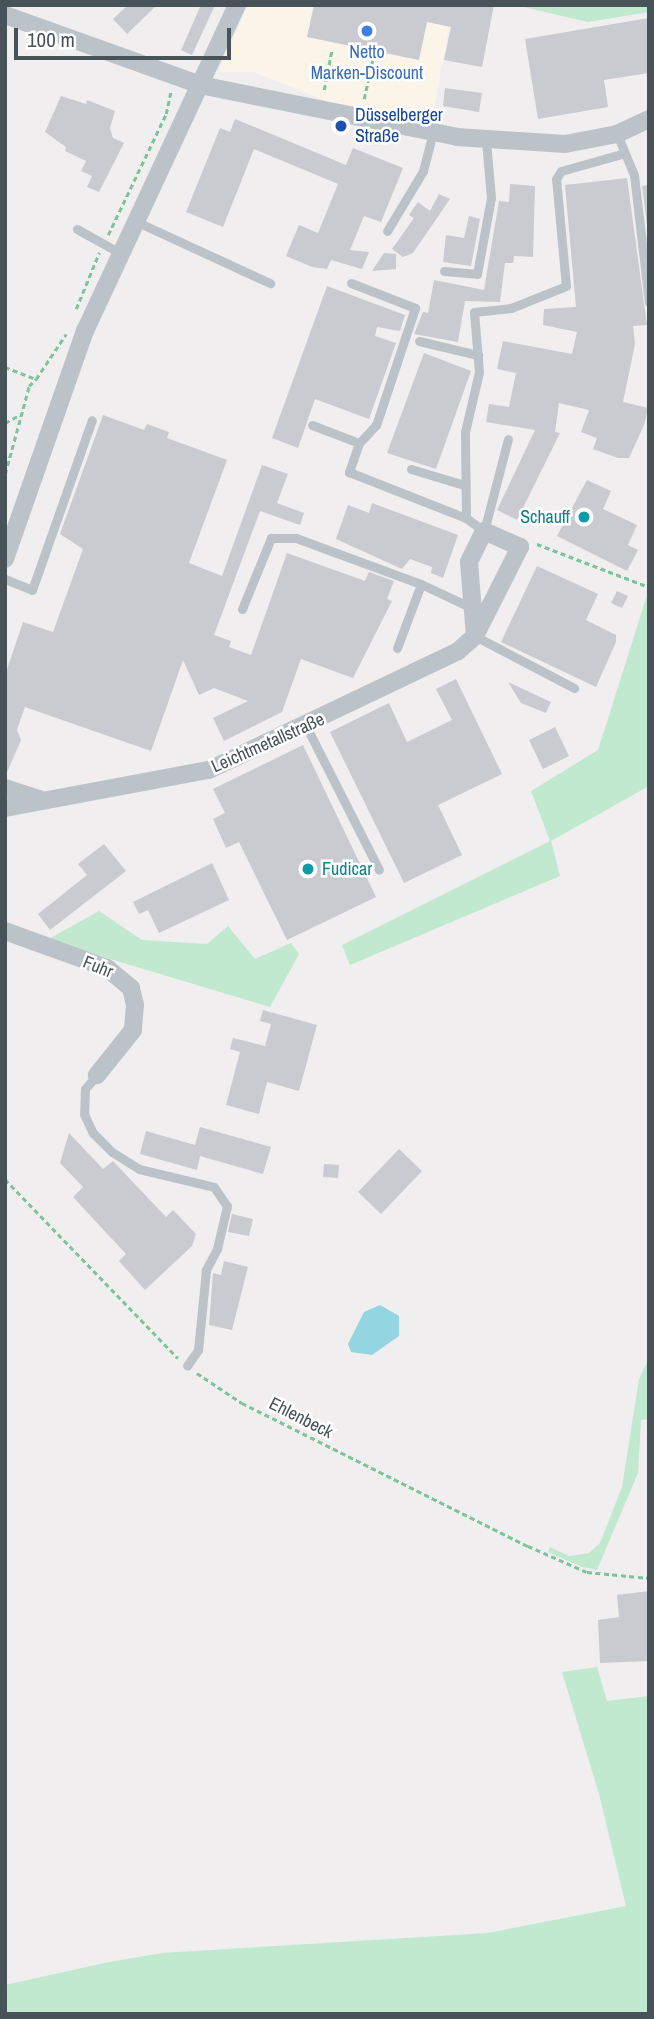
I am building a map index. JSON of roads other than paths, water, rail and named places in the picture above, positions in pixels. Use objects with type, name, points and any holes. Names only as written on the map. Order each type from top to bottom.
[{"type":"street","points":[[5,559],[12,514],[59,398],[120,253],[237,5]]},
{"type":"street","points":[[5,15],[200,85],[486,141],[565,144],[617,134],[649,120]]},
{"type":"street","points":[[475,636],[469,562],[485,531]]},
{"type":"street","name":"Leichtmetallstraße","points":[[5,808],[209,770],[446,658],[475,636],[520,547],[485,531]]},
{"type":"street","name":"Leichtmetallstraße","points":[[5,788],[42,800]]},
{"type":"street","name":"Fuhr","points":[[5,931],[107,968],[131,988],[135,1005],[133,1030],[97,1075]]},
{"type":"lane","points":[[387,231],[422,171],[433,132]]},
{"type":"lane","points":[[617,134],[634,175],[649,302]]},
{"type":"lane","points":[[444,271],[477,274],[491,198],[486,141]]},
{"type":"lane","points":[[466,518],[465,432],[479,372],[474,312],[511,308],[566,286],[556,179],[561,171],[625,153]]},
{"type":"lane","points":[[135,221],[270,284]]},
{"type":"lane","points":[[77,229],[120,253]]},
{"type":"lane","points":[[351,284],[415,308],[376,425],[359,443],[349,472],[466,518],[485,531],[508,439]]},
{"type":"lane","points":[[419,341],[478,355]]},
{"type":"lane","points":[[5,579],[32,590],[92,420]]},
{"type":"lane","points":[[312,425],[359,443]]},
{"type":"lane","points":[[411,469],[464,485]]},
{"type":"lane","points":[[242,610],[271,538],[296,538],[421,584],[472,608]]},
{"type":"lane","points":[[397,648],[421,584]]},
{"type":"lane","points":[[475,636],[574,688]]},
{"type":"lane","points":[[306,726],[379,870]]},
{"type":"lane","points":[[97,1075],[86,1089],[84,1114],[93,1133],[112,1152],[139,1169],[214,1187],[227,1206],[217,1249],[206,1270],[198,1350],[187,1366]]},
{"type":"water","points":[[380,1305],[399,1316],[399,1336],[372,1355],[351,1352],[348,1344],[364,1312]]},
{"type":"place","name":"Netto Marken-Discount","points":[[367,31]]},
{"type":"place","name":"Düsselberger Straße","points":[[341,126]]},
{"type":"place","name":"Schauff","points":[[584,517]]},
{"type":"place","name":"Fudicar","points":[[308,869]]}]
